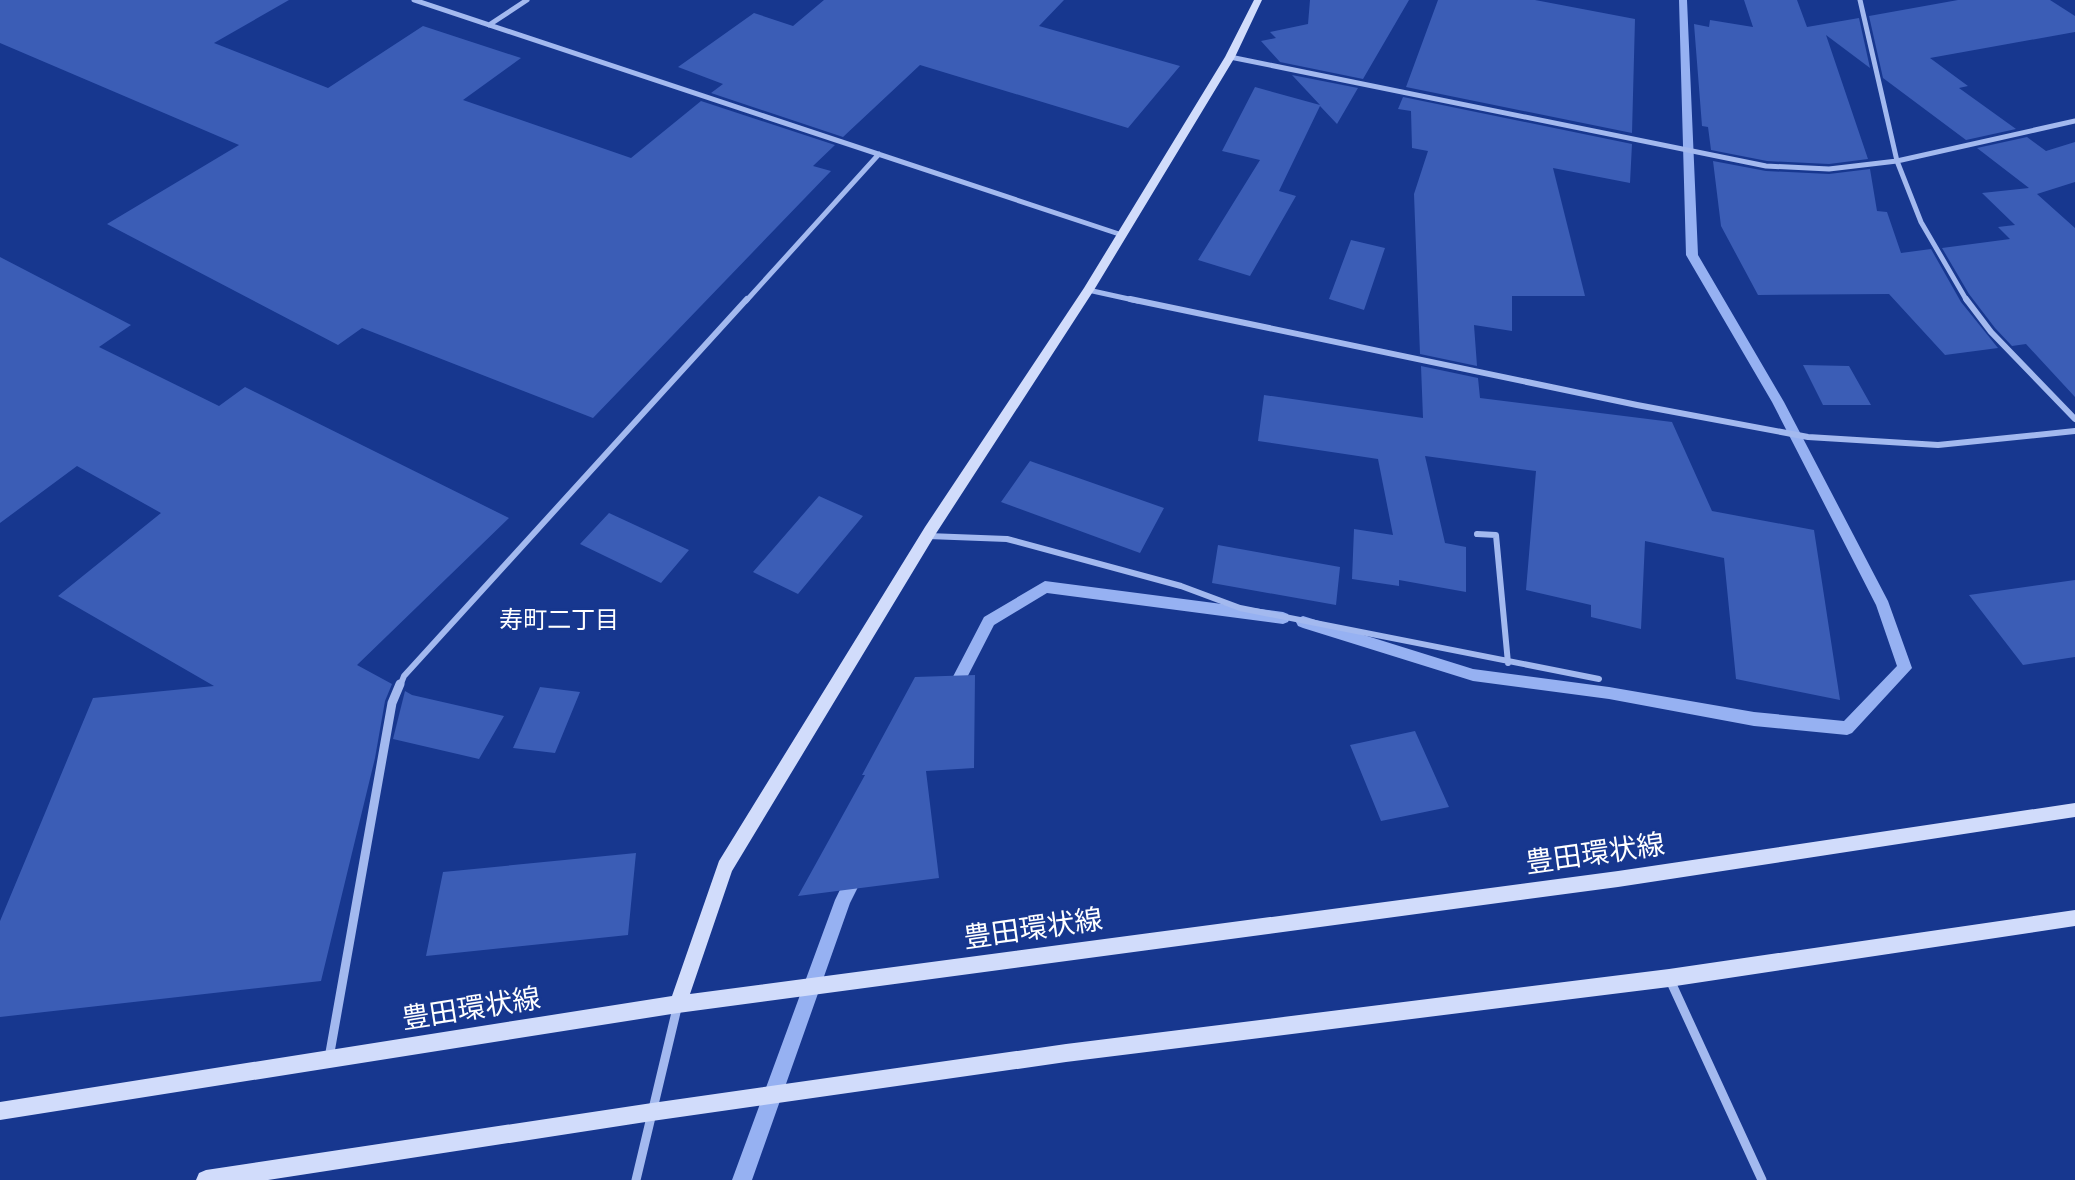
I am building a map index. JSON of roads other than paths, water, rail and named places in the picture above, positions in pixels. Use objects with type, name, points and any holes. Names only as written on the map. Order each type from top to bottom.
[{"type":"main road","points":[[678,1004],[725,867],[927,536],[1088,290],[1119,234],[1230,57],[1258,0]]},
{"type":"main road","name":"豊田環状線","points":[[0,1111],[678,1004],[1618,879],[2075,810]]},
{"type":"main road","points":[[206,1180],[652,1112],[1066,1053],[1669,978],[2075,918]]},
{"type":"street","points":[[414,0],[1119,234]]},
{"type":"street","points":[[489,25],[527,0]]},
{"type":"street","points":[[1860,0],[1897,162],[1921,222],[1965,298],[1991,332],[2075,419]]},
{"type":"street","points":[[1230,57],[1766,166],[1829,169],[1897,162],[2075,121]]},
{"type":"street","points":[[329,1059],[392,703],[404,676],[878,154]]},
{"type":"street","points":[[1088,290],[1637,405],[1808,437],[1938,445],[2075,431]]},
{"type":"street","points":[[1476,534],[1496,535],[1508,663]]},
{"type":"street","points":[[927,536],[1007,539],[1181,586],[1240,608],[1599,679]]},
{"type":"street","points":[[1669,978],[1762,1180]]},
{"type":"street","points":[[636,1180],[678,1004]]},
{"type":"waterway","points":[[1303,622],[1473,675],[1609,693],[1754,719],[1847,728],[1905,668],[1883,605],[1778,402],[1692,255],[1683,0]]},
{"type":"waterway","points":[[952,692],[989,621],[1045,587],[1283,618]]},
{"type":"waterway","points":[[742,1180],[843,900],[856,875]]},
{"type":"district","name":"寿町二丁目","points":[[559,620]]}]
